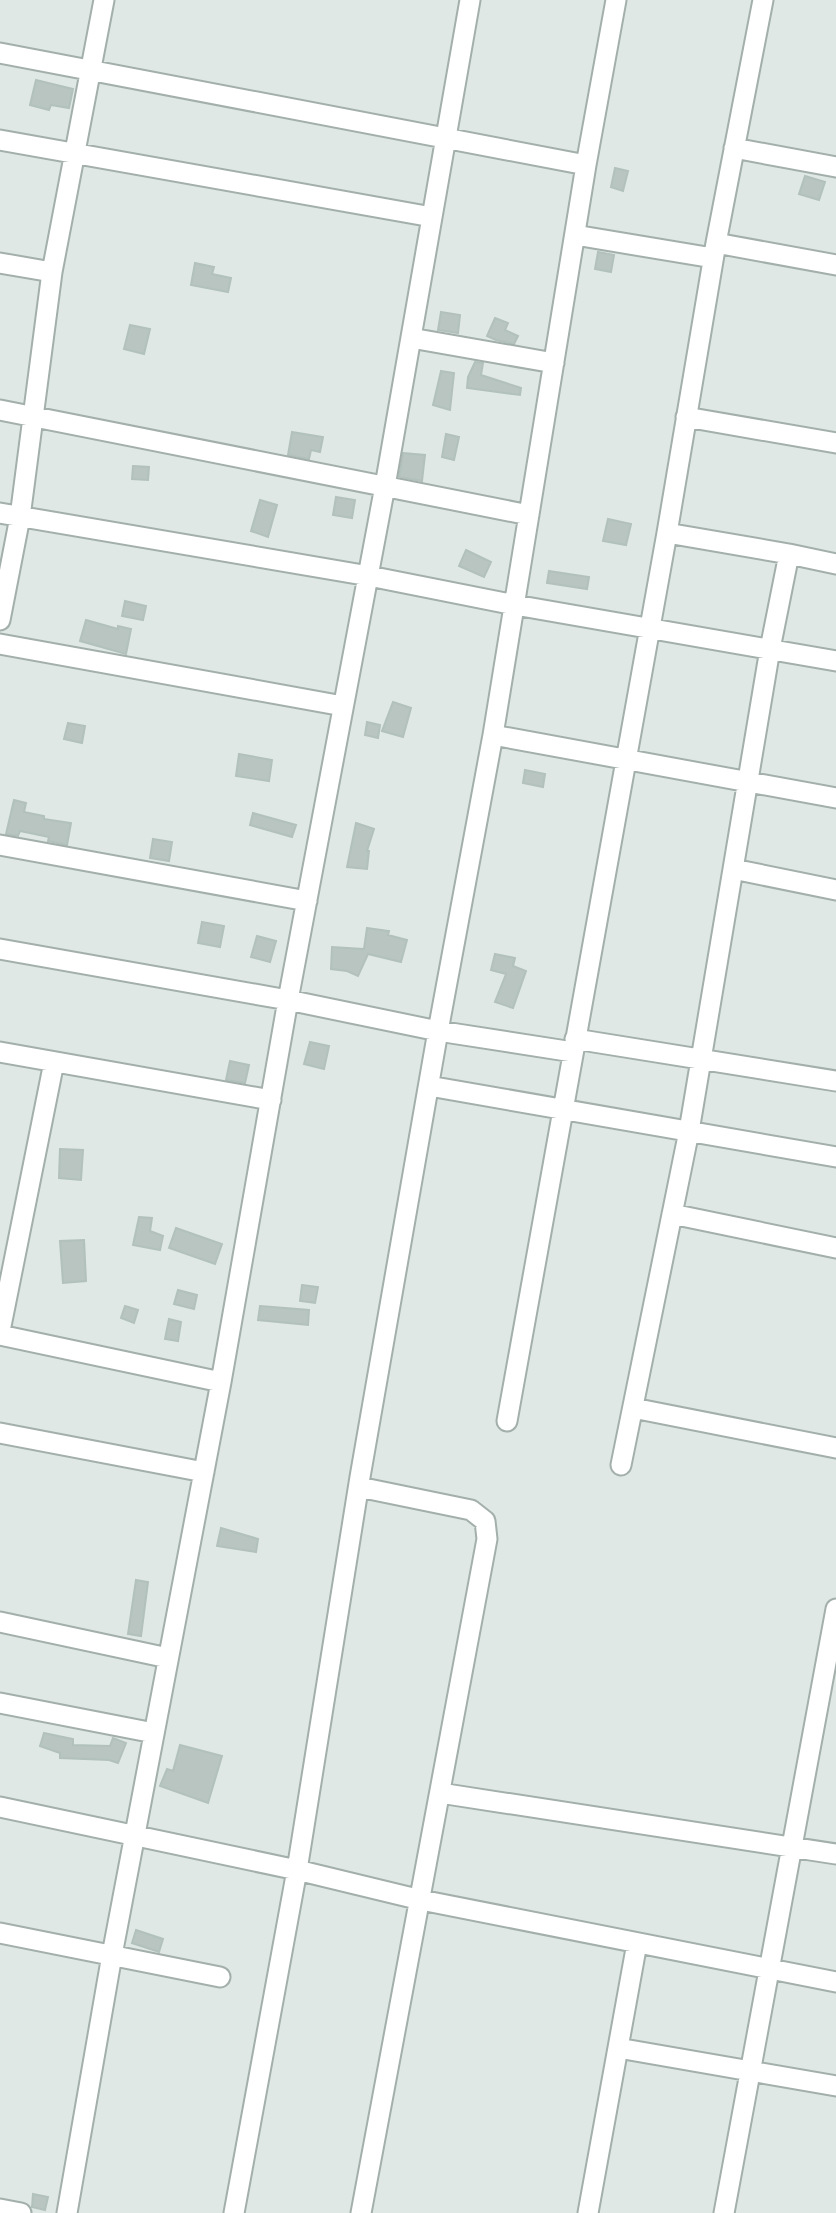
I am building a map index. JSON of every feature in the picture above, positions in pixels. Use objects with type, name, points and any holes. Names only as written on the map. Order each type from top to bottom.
[{"type":"street","points":[[0,620],[20,517],[52,272],[104,0]]},
{"type":"street","points":[[67,2213],[112,1955],[221,1382],[288,1000],[369,576],[470,0]]},
{"type":"street","points":[[234,2213],[296,1870],[438,1031],[493,735],[586,165],[616,0]]},
{"type":"street","points":[[507,1421],[667,533],[715,250],[763,0]]},
{"type":"street","points":[[0,53],[586,165]]},
{"type":"street","points":[[0,140],[432,217]]},
{"type":"street","points":[[734,148],[836,167]]},
{"type":"street","points":[[575,235],[836,265]]},
{"type":"street","points":[[0,263],[52,272]]},
{"type":"street","points":[[411,338],[554,363]]},
{"type":"street","points":[[0,410],[529,515]]},
{"type":"street","points":[[687,417],[836,443]]},
{"type":"street","points":[[0,513],[369,576],[514,605],[836,661]]},
{"type":"street","points":[[667,533],[836,564]]},
{"type":"street","points":[[621,1465],[689,1131],[770,649],[789,554]]},
{"type":"street","points":[[0,644],[343,706]]},
{"type":"street","points":[[493,735],[836,798]]},
{"type":"street","points":[[0,845],[307,901]]},
{"type":"street","points":[[733,869],[836,890]]},
{"type":"street","points":[[0,949],[288,1000],[438,1031],[701,1058],[836,1081]]},
{"type":"street","points":[[0,1052],[271,1100]]},
{"type":"street","points":[[54,1062],[0,1333],[221,1382]]},
{"type":"street","points":[[429,1086],[836,1157]]},
{"type":"street","points":[[672,1214],[836,1248]]},
{"type":"street","points":[[633,1408],[836,1448]]},
{"type":"street","points":[[0,1433],[204,1472]]},
{"type":"street","points":[[359,1487],[471,1510],[485,1521],[487,1539],[362,2213]]},
{"type":"street","points":[[724,2213],[836,1609]]},
{"type":"street","points":[[0,1622],[169,1658]]},
{"type":"street","points":[[0,1703],[154,1733]]},
{"type":"street","points":[[440,1793],[836,1854]]},
{"type":"street","points":[[0,1807],[296,1870],[421,1900],[836,1982]]},
{"type":"street","points":[[0,1933],[220,1977]]},
{"type":"street","points":[[588,2213],[637,1943]]},
{"type":"street","points":[[618,2048],[836,2086]]},
{"type":"street","points":[[0,2209],[21,2213]]},
{"type":"building","points":[[36,80],[73,89],[69,108],[51,105],[49,110],[30,105]]},
{"type":"building","points":[[615,168],[628,171],[623,191],[611,187]]},
{"type":"building","points":[[805,176],[825,182],[819,200],[799,194]]},
{"type":"building","points":[[598,252],[614,255],[611,272],[595,269]]},
{"type":"building","points":[[195,263],[214,267],[212,274],[231,278],[228,292],[191,285]]},
{"type":"building","points":[[441,312],[460,315],[458,333],[438,330]]},
{"type":"building","points":[[495,318],[508,323],[505,330],[518,336],[514,344],[487,336]]},
{"type":"building","points":[[130,325],[150,329],[144,354],[124,349]]},
{"type":"building","points":[[475,362],[483,363],[481,375],[521,388],[520,395],[467,388],[468,377]]},
{"type":"building","points":[[441,371],[454,373],[450,410],[433,405]]},
{"type":"building","points":[[292,432],[323,437],[320,452],[311,450],[309,459],[288,455]]},
{"type":"building","points":[[446,434],[459,437],[454,460],[442,457]]},
{"type":"building","points":[[403,453],[425,455],[422,481],[399,477]]},
{"type":"building","points":[[133,466],[149,467],[148,480],[132,479]]},
{"type":"building","points":[[336,497],[355,500],[352,518],[333,515]]},
{"type":"building","points":[[260,500],[277,505],[268,537],[251,531]]},
{"type":"building","points":[[608,519],[631,524],[626,545],[603,541]]},
{"type":"building","points":[[466,550],[491,562],[484,577],[459,566]]},
{"type":"building","points":[[549,571],[589,577],[587,589],[547,583]]},
{"type":"building","points":[[125,601],[146,606],[143,620],[122,616]]},
{"type":"building","points":[[86,620],[118,629],[118,626],[131,629],[126,654],[80,641]]},
{"type":"building","points":[[393,702],[411,708],[403,737],[382,731]]},
{"type":"building","points":[[367,722],[380,725],[378,738],[365,735]]},
{"type":"building","points":[[68,723],[85,726],[82,743],[64,739]]},
{"type":"building","points":[[239,754],[272,760],[269,781],[236,776]]},
{"type":"building","points":[[525,770],[545,774],[543,787],[523,783]]},
{"type":"building","points":[[14,800],[26,803],[24,812],[44,816],[44,819],[71,823],[67,845],[48,841],[49,837],[20,831],[18,836],[6,834]]},
{"type":"building","points":[[253,813],[296,825],[292,837],[250,825]]},
{"type":"building","points":[[356,823],[374,829],[367,851],[367,869],[347,867]]},
{"type":"building","points":[[153,839],[172,842],[169,861],[150,858]]},
{"type":"building","points":[[202,922],[224,926],[220,947],[198,943]]},
{"type":"building","points":[[367,928],[389,931],[388,935],[407,940],[401,962],[368,954],[358,976],[331,969],[332,947],[364,949]]},
{"type":"building","points":[[257,936],[276,941],[270,962],[251,957]]},
{"type":"building","points":[[495,954],[515,958],[513,966],[526,971],[513,1008],[495,1002],[506,974],[491,970]]},
{"type":"building","points":[[310,1042],[329,1046],[324,1069],[304,1064]]},
{"type":"building","points":[[230,1061],[249,1065],[245,1083],[226,1080]]},
{"type":"building","points":[[60,1149],[83,1150],[81,1180],[59,1178]]},
{"type":"building","points":[[139,1217],[152,1218],[150,1231],[163,1236],[160,1250],[133,1245]]},
{"type":"building","points":[[176,1228],[222,1244],[215,1264],[169,1248]]},
{"type":"building","points":[[84,1240],[86,1281],[63,1283],[60,1241]]},
{"type":"building","points":[[302,1285],[318,1287],[315,1303],[300,1301]]},
{"type":"building","points":[[178,1290],[197,1295],[194,1309],[174,1304]]},
{"type":"building","points":[[125,1306],[138,1310],[134,1323],[121,1318]]},
{"type":"building","points":[[260,1306],[309,1310],[308,1325],[258,1320]]},
{"type":"building","points":[[169,1319],[181,1322],[178,1341],[165,1339]]},
{"type":"building","points":[[221,1528],[258,1539],[256,1552],[217,1546]]},
{"type":"building","points":[[136,1580],[148,1582],[141,1636],[128,1634]]},
{"type":"building","points":[[44,1733],[73,1739],[73,1745],[110,1746],[113,1738],[126,1743],[118,1763],[109,1760],[60,1758],[60,1753],[40,1746]]},
{"type":"building","points":[[180,1745],[222,1756],[208,1803],[160,1786],[167,1769],[173,1771]]},
{"type":"building","points":[[136,1930],[163,1939],[159,1952],[132,1943]]},
{"type":"building","points":[[33,2194],[48,2197],[45,2210],[32,2207]]}]
